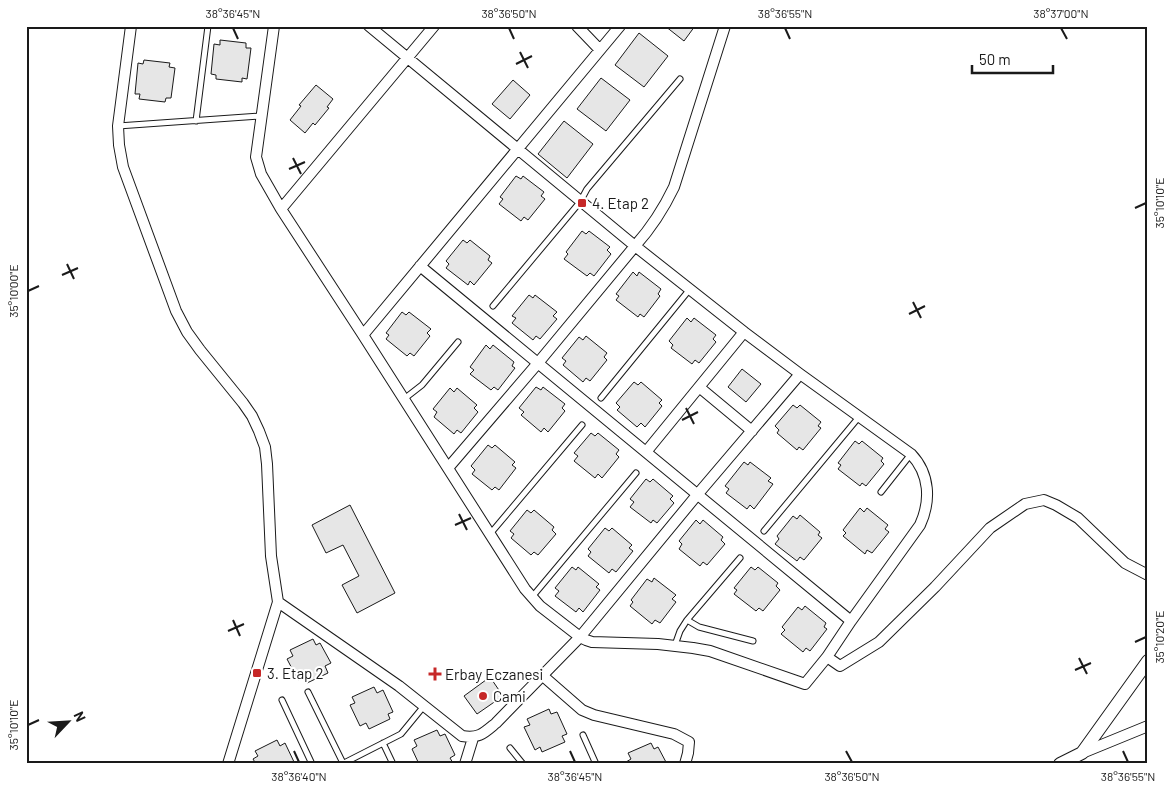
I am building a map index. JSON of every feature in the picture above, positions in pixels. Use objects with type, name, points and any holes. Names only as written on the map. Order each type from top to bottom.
[{"type":"street","points":[[131,26],[118,126],[123,167],[176,311],[187,332],[200,350],[248,410],[265,447],[271,556],[278,602],[228,764]]},
{"type":"street","points":[[274,26],[257,148],[258,166],[261,174],[281,209],[525,590],[540,606],[580,637],[592,642],[675,645],[710,652],[805,684],[828,657],[850,621],[920,525],[925,513],[928,487],[918,460],[800,374],[690,290],[580,202],[369,26]]},
{"type":"street","points":[[281,209],[434,26]]},
{"type":"street","points":[[577,26],[600,50]]},
{"type":"street","points":[[363,335],[620,26]]},
{"type":"street","points":[[448,468],[648,232],[665,207],[674,187],[725,26]]},
{"type":"street","points":[[420,266],[850,621]]},
{"type":"street","points":[[646,452],[744,332]]},
{"type":"street","points":[[278,602],[400,686],[462,736],[473,738],[484,734],[544,676],[580,637],[800,374]]},
{"type":"street","points":[[699,386],[752,431]]},
{"type":"street","points":[[828,657],[840,666],[879,642],[935,587],[990,528],[1025,504],[1044,500],[1056,505],[1078,518],[1125,563],[1148,575]]},
{"type":"street","points":[[1082,753],[1148,660]]},
{"type":"street","points":[[544,676],[582,710],[594,715],[674,734],[689,742],[685,764]]},
{"type":"street","points":[[1060,764],[1148,726]]},
{"type":"street","points":[[465,764],[473,738]]},
{"type":"lane","points":[[196,120],[208,26]]},
{"type":"lane","points":[[493,306],[680,79]]},
{"type":"lane","points":[[118,126],[261,116]]},
{"type":"lane","points":[[601,398],[690,290]]},
{"type":"lane","points":[[404,400],[422,384],[458,342]]},
{"type":"lane","points":[[764,531],[859,416]]},
{"type":"lane","points":[[490,534],[582,425]]},
{"type":"lane","points":[[881,492],[912,454]]},
{"type":"lane","points":[[531,597],[636,474]]},
{"type":"lane","points":[[675,645],[680,631],[687,620],[740,558]]},
{"type":"lane","points":[[687,620],[699,627],[753,641]]},
{"type":"lane","points":[[308,692],[343,764],[397,736],[405,730],[424,706]]},
{"type":"lane","points":[[282,700],[312,764]]},
{"type":"lane","points":[[583,735],[596,764]]},
{"type":"lane","points":[[383,743],[393,764]]},
{"type":"lane","points":[[510,748],[523,764]]},
{"type":"building","points":[[665,26],[695,26],[684,41]]},
{"type":"building","points":[[639,33],[668,56],[644,87],[615,65]]},
{"type":"building","points":[[220,40],[246,43],[246,48],[251,48],[247,79],[242,78],[242,82],[216,79],[216,75],[211,74],[214,44],[220,45]]},
{"type":"building","points":[[144,60],[170,63],[169,67],[175,68],[171,98],[166,98],[165,102],[139,99],[140,94],[135,94],[138,63],[143,64]]},
{"type":"building","points":[[601,78],[630,100],[606,131],[577,109]]},
{"type":"building","points":[[513,80],[530,95],[510,119],[492,104]]},
{"type":"building","points":[[316,85],[333,99],[327,107],[329,108],[315,125],[313,123],[305,133],[290,120],[301,106],[299,105]]},
{"type":"building","points":[[564,121],[593,144],[567,178],[538,154]]},
{"type":"building","points":[[516,176],[521,179],[523,176],[544,192],[541,196],[545,199],[528,220],[524,217],[521,221],[499,204],[503,199],[500,197]]},
{"type":"building","points":[[582,231],[586,234],[589,231],[610,247],[607,250],[611,254],[594,276],[590,273],[587,276],[564,259],[568,254],[566,252]]},
{"type":"building","points":[[463,240],[467,243],[470,240],[490,256],[488,260],[492,263],[474,285],[470,281],[468,285],[446,268],[449,264],[446,261]]},
{"type":"building","points":[[633,272],[637,276],[639,272],[661,289],[658,294],[660,296],[644,317],[640,314],[638,317],[616,300],[619,296],[616,294]]},
{"type":"building","points":[[529,295],[533,298],[535,295],[557,312],[553,316],[557,319],[540,339],[536,336],[533,340],[512,323],[516,318],[512,316]]},
{"type":"building","points":[[402,312],[406,315],[409,312],[431,329],[427,333],[430,336],[414,356],[410,353],[407,356],[386,339],[389,335],[386,333]]},
{"type":"building","points":[[687,318],[691,322],[694,318],[716,335],[713,339],[716,342],[699,363],[695,360],[692,364],[671,348],[673,345],[669,341]]},
{"type":"building","points":[[586,336],[607,353],[604,357],[607,360],[590,381],[586,378],[583,382],[563,365],[566,361],[562,358],[579,337],[583,340]]},
{"type":"building","points":[[486,345],[490,349],[493,345],[514,362],[512,366],[515,368],[498,390],[494,387],[491,390],[470,374],[474,370],[470,367]]},
{"type":"building","points":[[742,369],[761,384],[746,402],[728,387]]},
{"type":"building","points":[[634,382],[638,385],[641,382],[662,400],[659,403],[662,406],[645,427],[641,423],[637,427],[617,410],[620,407],[616,403]]},
{"type":"building","points":[[536,387],[541,390],[543,387],[565,404],[562,408],[565,411],[548,432],[544,428],[541,432],[521,415],[524,412],[519,408]]},
{"type":"building","points":[[450,388],[454,392],[457,388],[477,405],[474,408],[478,412],[461,433],[457,430],[454,434],[434,417],[437,412],[433,409]]},
{"type":"building","points":[[793,405],[797,408],[800,405],[821,422],[818,426],[821,428],[803,450],[799,447],[797,450],[777,433],[779,430],[775,426]]},
{"type":"building","points":[[591,433],[595,436],[598,433],[619,450],[616,454],[619,457],[602,478],[598,474],[595,478],[574,461],[578,456],[574,453]]},
{"type":"building","points":[[855,441],[859,444],[862,441],[883,458],[881,461],[884,464],[866,486],[862,483],[860,486],[838,469],[841,465],[838,463]]},
{"type":"building","points":[[488,445],[492,448],[495,445],[515,462],[512,465],[516,468],[499,490],[495,487],[492,490],[472,474],[475,470],[471,466]]},
{"type":"building","points":[[744,462],[748,465],[750,462],[771,478],[768,481],[773,484],[754,509],[750,505],[747,509],[726,493],[729,489],[725,486]]},
{"type":"building","points":[[646,479],[650,482],[653,479],[673,496],[670,499],[674,503],[657,523],[653,520],[651,523],[630,507],[634,502],[630,499]]},
{"type":"building","points":[[350,505],[395,593],[357,613],[342,585],[359,576],[343,545],[326,553],[312,525]]},
{"type":"building","points":[[860,508],[864,512],[867,508],[888,525],[885,529],[889,532],[872,553],[867,550],[865,554],[843,536],[846,533],[843,530]]},
{"type":"building","points":[[527,510],[531,513],[534,510],[554,527],[552,530],[556,534],[538,555],[534,552],[531,555],[511,538],[514,534],[510,531]]},
{"type":"building","points":[[800,515],[820,532],[818,535],[822,538],[804,560],[800,557],[797,561],[775,544],[779,539],[777,536],[793,516],[797,519]]},
{"type":"building","points":[[696,520],[700,524],[703,520],[723,537],[721,540],[725,544],[707,565],[703,562],[700,566],[679,549],[682,544],[679,541]]},
{"type":"building","points":[[605,528],[609,531],[612,528],[632,545],[629,548],[633,551],[616,572],[612,569],[609,573],[588,556],[591,552],[588,549]]},
{"type":"building","points":[[572,567],[576,570],[578,567],[599,584],[596,587],[600,590],[583,612],[579,608],[576,612],[555,596],[559,591],[555,588]]},
{"type":"building","points":[[751,567],[755,570],[758,567],[778,583],[776,586],[780,590],[763,611],[759,608],[756,611],[734,594],[737,590],[734,588]]},
{"type":"building","points":[[654,578],[676,595],[672,599],[676,602],[660,623],[655,620],[652,624],[630,606],[633,602],[631,600],[647,579],[652,582]]},
{"type":"building","points":[[805,606],[826,623],[824,627],[827,629],[810,651],[806,648],[803,652],[781,634],[785,630],[782,627],[798,607],[802,610]]},
{"type":"building","points":[[313,639],[316,645],[320,643],[331,663],[325,666],[328,673],[307,683],[304,677],[298,680],[287,659],[293,656],[290,650]]},
{"type":"building","name":"Cami","points":[[490,677],[503,696],[477,714],[464,696]]},
{"type":"building","points":[[374,687],[377,693],[383,690],[393,712],[388,714],[390,719],[369,729],[366,723],[360,726],[350,705],[355,703],[352,697]]},
{"type":"building","points":[[549,709],[551,714],[557,712],[567,734],[562,736],[565,742],[542,752],[540,747],[535,750],[524,727],[530,725],[527,719]]},
{"type":"building","points":[[437,730],[440,736],[445,734],[455,755],[450,758],[453,763],[419,764],[412,749],[417,746],[414,740]]},
{"type":"building","points":[[277,740],[280,746],[285,743],[295,764],[256,764],[253,759],[258,756],[255,751]]},
{"type":"building","points":[[651,743],[654,749],[658,747],[667,764],[627,764],[626,762],[631,759],[628,753]]},
{"type":"place","name":"4. Etap 2","points":[[582,203]]},
{"type":"place","name":"3. Etap 2","points":[[257,673]]},
{"type":"place","name":"Erbay Eczanesi","points":[[435,674]]},
{"type":"place","name":"Cami","points":[[483,696]]}]
